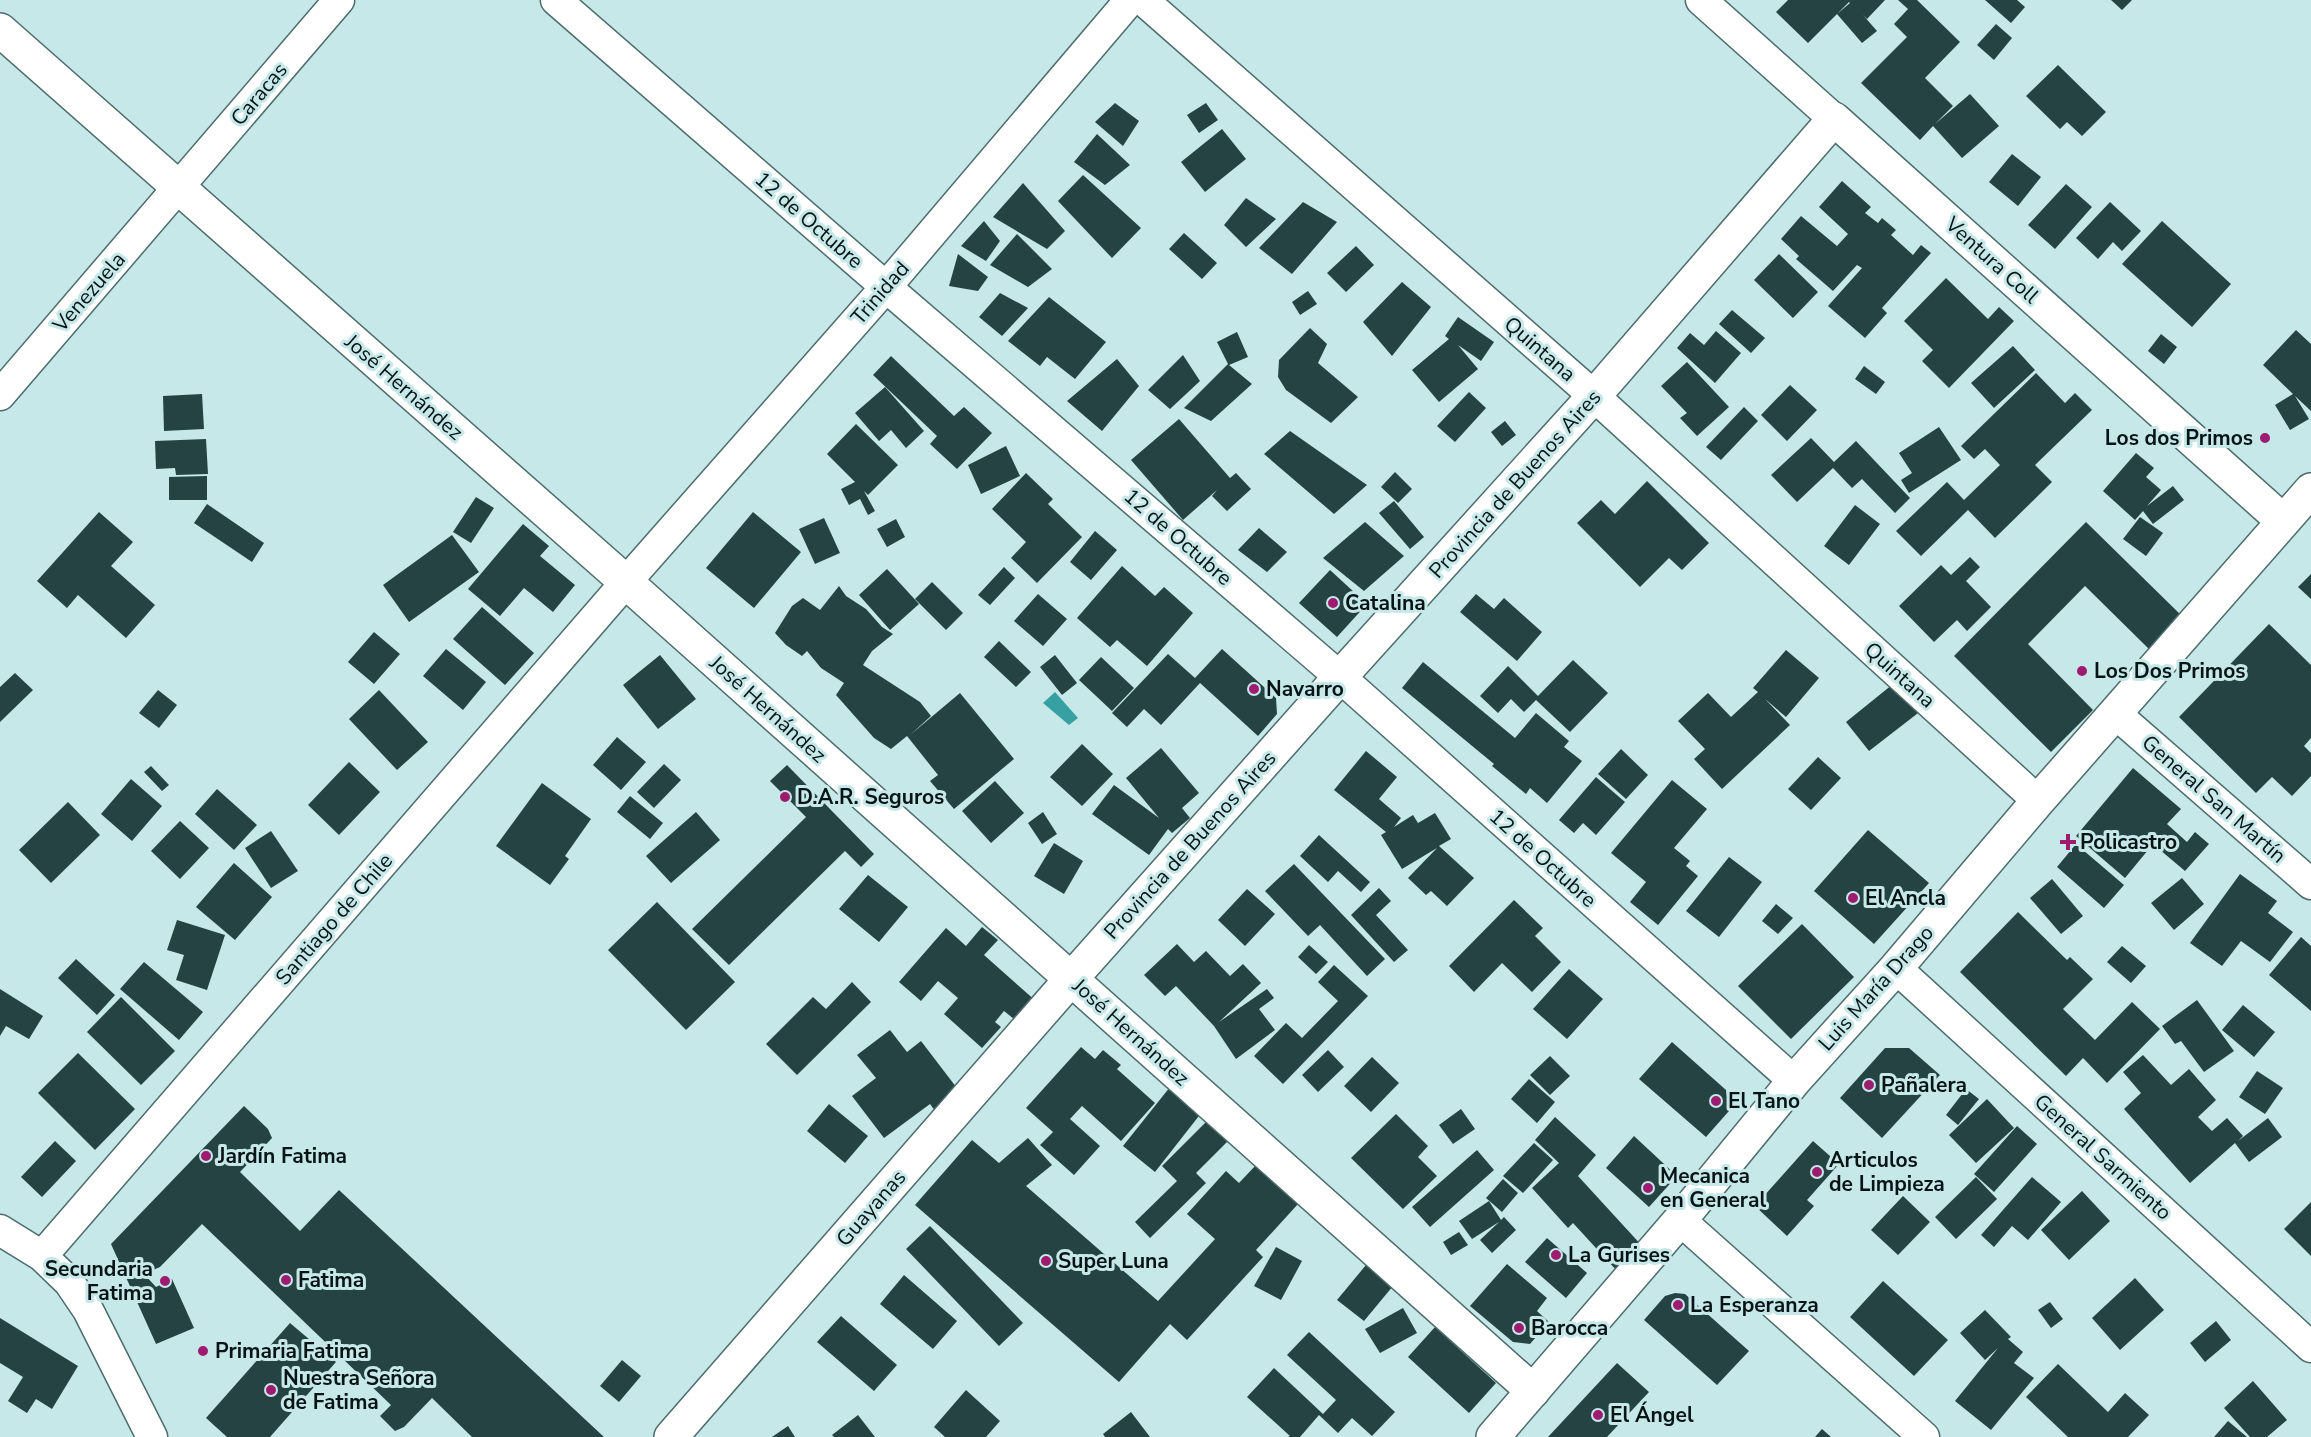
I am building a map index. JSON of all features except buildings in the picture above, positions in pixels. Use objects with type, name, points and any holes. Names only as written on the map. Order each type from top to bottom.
[{"type":"street","name":"Caracas","points":[[178,189],[339,0]]},
{"type":"street","name":"12 de Octubre","points":[[556,0],[1340,677],[1794,1081]]},
{"type":"street","name":"Trinidad","points":[[626,582],[886,287],[1130,0]]},
{"type":"street","name":"Quintana","points":[[1143,0],[1594,396],[2038,801]]},
{"type":"street","name":"Ventura Coll","points":[[1707,2],[1834,119],[2283,521]]},
{"type":"street","name":"José Hernández","points":[[0,30],[626,582],[1533,1391]]},
{"type":"street","name":"Provincia de Buenos Aires","points":[[1071,979],[1594,396],[1834,119]]},
{"type":"street","name":"Venezuela","points":[[0,395],[178,189]]},
{"type":"street","name":"Luis María Drago","points":[[1493,1437],[1680,1220],[1794,1081],[1896,968],[2038,801],[2311,490]]},
{"type":"street","name":"Santiago de Chile","points":[[42,1256],[626,582]]},
{"type":"street","name":"General San Martín","points":[[2116,714],[2311,884]]},
{"type":"street","name":"General Sarmiento","points":[[1896,968],[2311,1347]]},
{"type":"street","name":"Guayanas","points":[[671,1437],[1071,979]]},
{"type":"street","points":[[1680,1220],[1924,1437]]},
{"type":"street","points":[[0,1230],[42,1256],[69,1282],[88,1310],[152,1437]]},
{"type":"water","points":[[1055,692],[1078,718],[1069,725],[1043,703]]},
{"type":"place","name":"Los dos Primos","points":[[2265,438]]},
{"type":"place","name":"Catalina","points":[[1333,603]]},
{"type":"place","name":"Los Dos Primos","points":[[2082,671]]},
{"type":"place","name":"Navarro","points":[[1254,689]]},
{"type":"place","name":"D.A.R. Seguros","points":[[785,797]]},
{"type":"place","name":"Policastro","points":[[2068,842]]},
{"type":"place","name":"El Ancla","points":[[1853,898]]},
{"type":"place","name":"Pañalera","points":[[1869,1085]]},
{"type":"place","name":"El Tano","points":[[1716,1101]]},
{"type":"place","name":"Jardín Fatima","points":[[206,1156]]},
{"type":"place","name":"Articulos de Limpieza","points":[[1817,1172]]},
{"type":"place","name":"Mecanica en General","points":[[1648,1188]]},
{"type":"place","name":"La Gurises","points":[[1556,1255]]},
{"type":"place","name":"Super Luna","points":[[1046,1261]]},
{"type":"place","name":"Fatima","points":[[286,1280]]},
{"type":"place","name":"Secundaria Fatima","points":[[165,1281]]},
{"type":"place","name":"La Esperanza","points":[[1678,1305]]},
{"type":"place","name":"Barocca","points":[[1519,1328]]},
{"type":"place","name":"Primaria Fatima","points":[[203,1351]]},
{"type":"place","name":"Nuestra Señora de Fatima","points":[[271,1390]]},
{"type":"place","name":"El Ángel","points":[[1598,1415]]}]
